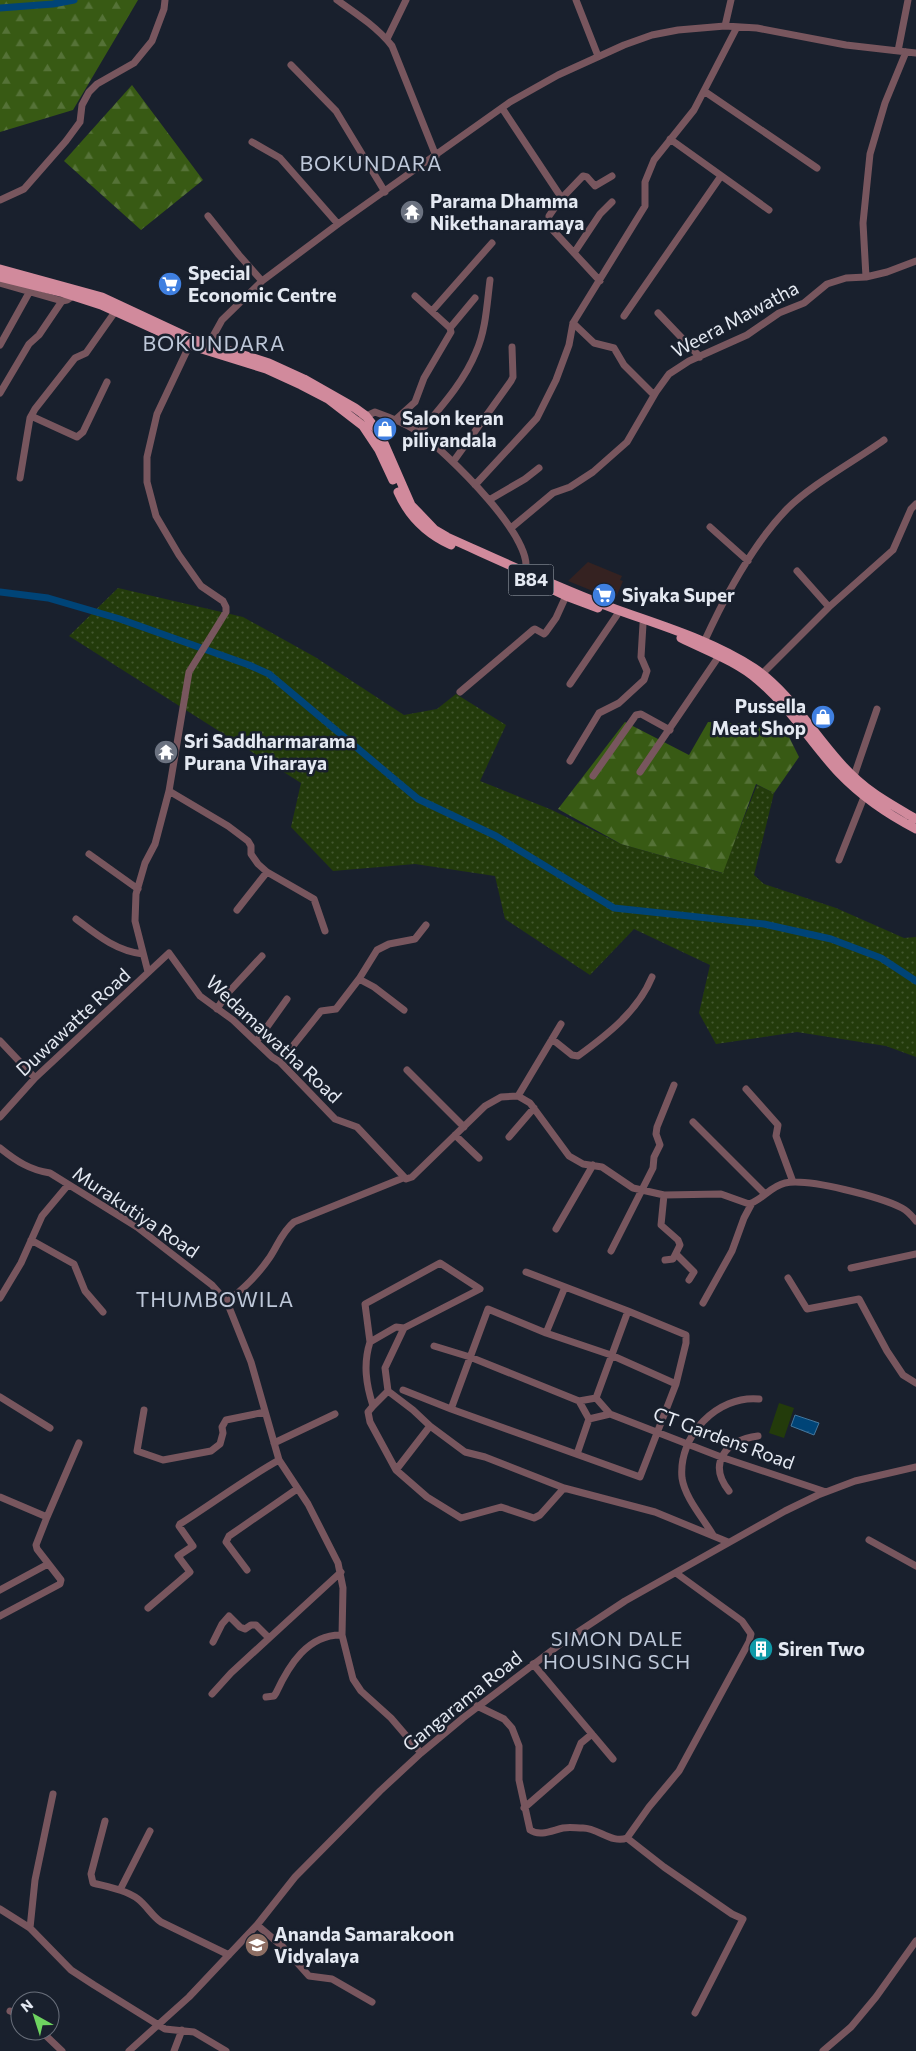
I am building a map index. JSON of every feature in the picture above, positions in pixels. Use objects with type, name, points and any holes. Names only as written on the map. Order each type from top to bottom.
[{"type":"main road","name":"B84","points":[[0,269],[75,289],[191,342],[269,363],[356,408],[386,446],[407,498],[418,514],[435,530],[566,596],[679,637],[760,677],[780,690],[871,793],[916,819]]},
{"type":"main road","name":"B84","points":[[0,277],[118,308]]},
{"type":"main road","name":"B84","points":[[525,574],[614,609],[661,624],[738,658],[760,677],[838,773],[864,797],[916,829]]},
{"type":"street","points":[[0,200],[24,189],[66,141],[80,122],[82,105],[89,92],[97,84],[134,62],[152,42],[164,9],[165,0]]},
{"type":"street","points":[[337,0],[387,39],[392,46],[436,156]]},
{"type":"street","points":[[387,39],[406,0]]},
{"type":"street","points":[[576,0],[598,56]]},
{"type":"street","points":[[725,26],[731,0]]},
{"type":"street","points":[[866,277],[863,223],[870,154],[902,51],[908,0]]},
{"type":"street","points":[[207,347],[222,320],[262,281],[338,224],[502,108],[540,84],[598,56],[652,35],[687,29],[725,26],[793,33],[846,45],[916,53]]},
{"type":"street","points":[[475,485],[537,418],[556,380],[569,345],[573,324],[645,206],[646,182],[654,160],[694,110],[738,27]]},
{"type":"street","points":[[291,65],[336,111],[385,192]]},
{"type":"street","points":[[704,91],[818,168]]},
{"type":"street","points":[[502,108],[559,194],[560,200]]},
{"type":"street","points":[[670,139],[768,210]]},
{"type":"street","points":[[252,142],[280,158],[338,224]]},
{"type":"street","points":[[600,281],[554,232],[548,223],[549,216],[560,200],[584,176],[595,186],[598,186],[612,176]]},
{"type":"street","points":[[624,316],[721,176]]},
{"type":"street","points":[[574,253],[600,214],[612,202]]},
{"type":"street","points":[[208,216],[238,255],[262,281]]},
{"type":"street","points":[[432,311],[492,243]]},
{"type":"street","name":"Weera Mawatha","points":[[511,528],[553,493],[570,487],[593,472],[627,442],[654,395],[669,374],[689,361],[747,335],[779,313],[804,303],[827,284],[846,278],[866,277],[887,272],[916,261]]},
{"type":"street","points":[[419,433],[450,395],[477,350],[485,317],[490,280]]},
{"type":"street","points":[[0,283],[62,301],[73,296]]},
{"type":"street","points":[[0,345],[30,291]]},
{"type":"street","points":[[415,296],[450,328]]},
{"type":"street","points":[[395,420],[415,402],[424,378],[449,335],[450,328],[475,298]]},
{"type":"street","points":[[0,393],[29,344],[39,335],[62,301]]},
{"type":"street","points":[[20,478],[31,416],[75,358],[86,353],[118,308]]},
{"type":"street","points":[[658,313],[700,357]]},
{"type":"street","points":[[573,324],[594,343],[614,348],[624,365],[654,395]]},
{"type":"street","points":[[148,972],[134,921],[134,905],[145,863],[155,844],[169,792],[189,672],[226,612],[223,601],[201,586],[179,555],[156,516],[147,482],[147,457],[157,414],[191,342]]},
{"type":"street","points":[[453,462],[513,376],[512,347]]},
{"type":"street","points":[[31,416],[77,437],[83,432],[107,382]]},
{"type":"street","points":[[362,418],[375,412],[395,420],[419,433],[453,462],[489,500],[511,528],[527,559],[525,574]]},
{"type":"street","points":[[704,642],[722,604],[748,561],[768,532],[788,508],[812,489],[884,440]]},
{"type":"street","points":[[489,500],[525,479],[539,468]]},
{"type":"street","points":[[760,677],[829,607],[893,550],[911,509],[916,504]]},
{"type":"street","points":[[710,527],[748,561]]},
{"type":"street","points":[[797,570],[829,607]]},
{"type":"street","points":[[460,692],[533,630],[535,629],[544,634],[556,618],[566,596]]},
{"type":"street","points":[[570,684],[617,615]]},
{"type":"street","points":[[570,761],[599,713],[620,703],[644,680],[647,671],[642,657],[643,624]]},
{"type":"street","points":[[640,772],[719,656]]},
{"type":"street","points":[[854,776],[877,709]]},
{"type":"street","points":[[593,776],[636,715],[641,714],[670,730]]},
{"type":"street","points":[[169,792],[228,826],[248,841],[251,846],[251,854],[267,872],[314,899],[325,931]]},
{"type":"street","points":[[839,860],[864,797]]},
{"type":"street","points":[[89,854],[138,889]]},
{"type":"street","points":[[237,910],[267,872]]},
{"type":"street","points":[[76,920],[106,942],[129,952],[144,954]]},
{"type":"street","points":[[280,1062],[321,1011],[336,1010],[377,950],[389,944],[415,939],[426,925]]},
{"type":"street","name":"Wedamawatha Road","points":[[148,972],[169,953],[200,996],[233,1020],[257,1041],[335,1119],[357,1127],[404,1178]]},
{"type":"street","points":[[217,1009],[226,995],[262,956]]},
{"type":"street","name":"Duwawatte Road","points":[[0,1118],[35,1078],[148,972]]},
{"type":"street","points":[[552,1039],[572,1055],[578,1056],[608,1033],[632,1010],[645,993],[652,977]]},
{"type":"street","points":[[359,979],[374,987],[404,1010]]},
{"type":"street","points":[[257,1041],[287,999]]},
{"type":"street","points":[[518,1096],[561,1024]]},
{"type":"street","points":[[0,1042],[35,1078]]},
{"type":"street","points":[[407,1070],[464,1127]]},
{"type":"street","points":[[611,1251],[653,1168],[654,1157],[660,1145],[656,1134],[657,1127],[674,1085]]},
{"type":"street","points":[[746,1089],[778,1125],[776,1136],[793,1182]]},
{"type":"street","points":[[227,1302],[249,1285],[270,1257],[285,1229],[294,1222],[404,1178],[408,1180],[492,1101],[501,1097],[518,1096],[524,1099],[534,1108],[569,1156],[584,1164],[602,1167],[625,1183],[641,1190],[664,1195],[721,1194],[746,1204],[752,1203],[780,1184],[793,1182],[813,1183],[903,1208],[916,1221]]},
{"type":"street","points":[[509,1137],[534,1108]]},
{"type":"street","points":[[693,1122],[765,1194]]},
{"type":"street","points":[[456,1135],[479,1158]]},
{"type":"street","name":"Murakutiya Road","points":[[0,1148],[15,1161],[35,1171],[50,1173],[137,1227],[212,1285],[227,1302],[251,1362],[280,1460],[308,1504],[330,1545],[341,1572],[343,1588],[342,1635],[350,1669],[361,1691],[391,1718],[421,1753]]},
{"type":"street","points":[[556,1229],[593,1165]]},
{"type":"street","points":[[0,1298],[21,1263],[42,1216],[68,1185]]},
{"type":"street","points":[[664,1195],[661,1225],[678,1240],[680,1245],[673,1259],[664,1260]]},
{"type":"street","points":[[703,1303],[732,1251],[744,1218],[752,1203]]},
{"type":"street","points":[[31,1240],[74,1264],[85,1291],[103,1312]]},
{"type":"street","points":[[851,1268],[916,1254]]},
{"type":"street","points":[[676,1255],[694,1272],[689,1280]]},
{"type":"street","points":[[370,1342],[396,1327],[404,1328],[480,1289],[440,1263],[365,1304],[370,1342],[365,1357],[366,1376],[373,1406]]},
{"type":"street","points":[[403,1390],[640,1477],[676,1384],[686,1343],[686,1335],[526,1272]]},
{"type":"street","points":[[788,1278],[807,1309],[859,1299],[903,1375],[916,1383]]},
{"type":"street","points":[[546,1333],[565,1287]]},
{"type":"street","points":[[451,1409],[488,1309],[546,1333],[611,1355],[676,1384]]},
{"type":"street","points":[[579,1402],[596,1398],[628,1311]]},
{"type":"street","points":[[404,1328],[385,1368],[388,1391],[465,1452],[485,1457],[564,1488],[655,1512],[728,1542]]},
{"type":"street","points":[[434,1346],[470,1357],[579,1402],[589,1418]]},
{"type":"street","points":[[388,1391],[368,1412],[370,1422],[396,1470],[427,1497],[461,1518],[500,1507],[534,1518],[540,1515],[564,1488]]},
{"type":"street","points":[[0,1397],[50,1428]]},
{"type":"street","name":"CT Gardens Road","points":[[596,1398],[610,1414],[721,1457],[826,1492]]},
{"type":"street","points":[[713,1536],[687,1493],[682,1478],[688,1444],[711,1413],[727,1404],[742,1400],[758,1399]]},
{"type":"street","points":[[144,1410],[137,1451],[163,1460],[211,1451],[222,1440],[222,1427],[226,1420],[265,1412]]},
{"type":"street","points":[[274,1443],[335,1414]]},
{"type":"street","points":[[589,1418],[610,1414]]},
{"type":"street","points":[[577,1454],[589,1418]]},
{"type":"street","points":[[396,1470],[430,1426]]},
{"type":"street","points":[[729,1491],[719,1470],[721,1457],[738,1442],[758,1436]]},
{"type":"street","points":[[0,1616],[60,1584],[61,1580],[40,1555],[36,1545],[79,1442]]},
{"type":"street","points":[[148,1608],[190,1572],[178,1556],[193,1546],[179,1526],[180,1524],[252,1476],[280,1460]]},
{"type":"street","name":"Gangarama Road","points":[[129,2051],[189,1997],[257,1925],[295,1877],[338,1832],[421,1753],[477,1706],[533,1664],[624,1601],[785,1511],[826,1492],[866,1478],[916,1467]]},
{"type":"street","points":[[247,1570],[226,1542],[229,1536],[297,1489]]},
{"type":"street","points":[[0,1497],[47,1517]]},
{"type":"street","points":[[869,1540],[916,1566]]},
{"type":"street","points":[[0,1590],[48,1564]]},
{"type":"street","points":[[212,1694],[269,1638],[341,1572]]},
{"type":"street","points":[[477,1706],[504,1719],[512,1728],[519,1746],[519,1780],[530,1830],[534,1833],[565,1828],[590,1828],[617,1840],[626,1838],[679,1771],[749,1642],[751,1634],[742,1621],[676,1573]]},
{"type":"street","points":[[213,1642],[222,1624],[229,1616],[240,1628],[245,1629],[251,1625],[256,1625],[269,1638]]},
{"type":"street","points":[[266,1697],[274,1696],[292,1666],[312,1643],[324,1636],[342,1635]]},
{"type":"street","points":[[533,1664],[613,1759]]},
{"type":"street","points":[[524,1808],[572,1766],[581,1743],[592,1734]]},
{"type":"street","points":[[30,1928],[35,1880],[52,1794]]},
{"type":"street","points":[[105,1821],[91,1874],[93,1883],[120,1890],[139,1900],[161,1922],[229,1955]]},
{"type":"street","points":[[120,1890],[150,1831]]},
{"type":"street","points":[[626,1838],[664,1867],[732,1914],[743,1919],[694,2013]]},
{"type":"street","points":[[0,1909],[30,1928],[71,1970],[158,2025],[166,2029],[194,2032],[226,2051]]},
{"type":"street","points":[[257,1925],[283,1948],[309,1976],[332,1979],[372,2002]]},
{"type":"street","points":[[823,2051],[851,2027],[864,2012],[916,1941]]},
{"type":"street","points":[[174,2051],[182,2030]]},
{"type":"street","points":[[52,2041],[62,2051]]},
{"type":"shaded area","points":[[588,562],[622,576],[620,580],[623,581],[615,600],[568,581]]},
{"type":"green space","points":[[0,0],[138,0],[73,110],[0,132]]},
{"type":"green space","points":[[132,85],[203,180],[141,230],[64,161]]},
{"type":"green space","points":[[118,588],[243,617],[315,657],[404,715],[437,709],[456,694],[506,725],[480,781],[552,810],[621,844],[722,873],[757,785],[774,793],[754,875],[764,884],[836,908],[904,938],[916,937],[916,1057],[886,1046],[797,1032],[716,1044],[699,1013],[710,965],[634,929],[590,975],[505,919],[495,876],[415,864],[333,871],[291,827],[301,783],[69,636]]},
{"type":"green space","points":[[625,722],[689,755],[708,722],[751,724],[789,737],[799,757],[774,793],[756,784],[723,873],[621,844],[558,809]]},
{"type":"green space","points":[[779,1403],[794,1408],[784,1438],[769,1433]]},
{"type":"water","points":[[795,1415],[819,1423],[814,1435],[791,1426]]},
{"type":"waterway","points":[[0,8],[53,4],[74,0]]},
{"type":"waterway","points":[[0,592],[48,598],[120,619],[249,665],[269,674],[418,799],[496,836],[614,908],[764,924],[831,939],[881,958],[916,981]]},
{"type":"place","name":"Parama Dhamma Nikethanaramaya","points":[[412,212]]},
{"type":"place","name":"Special Economic Centre","points":[[170,284]]},
{"type":"place","name":"Salon keran piliyandala","points":[[385,429]]},
{"type":"place","name":"Siyaka Super","points":[[604,595]]},
{"type":"place","name":"Pussella Meat Shop","points":[[823,717]]},
{"type":"place","name":"Sri Saddharmarama Purana Viharaya","points":[[166,752]]},
{"type":"place","name":"Siren Two","points":[[761,1649]]},
{"type":"place","name":"Ananda Samarakoon Vidyalaya","points":[[257,1945]]},
{"type":"district","name":"BOKUNDARA","points":[[371,164]]},
{"type":"district","name":"BOKUNDARA","points":[[214,344]]},
{"type":"district","name":"THUMBOWILA","points":[[215,1300]]},
{"type":"district","name":"SIMON DALE HOUSING SCH","points":[[617,1650]]}]
